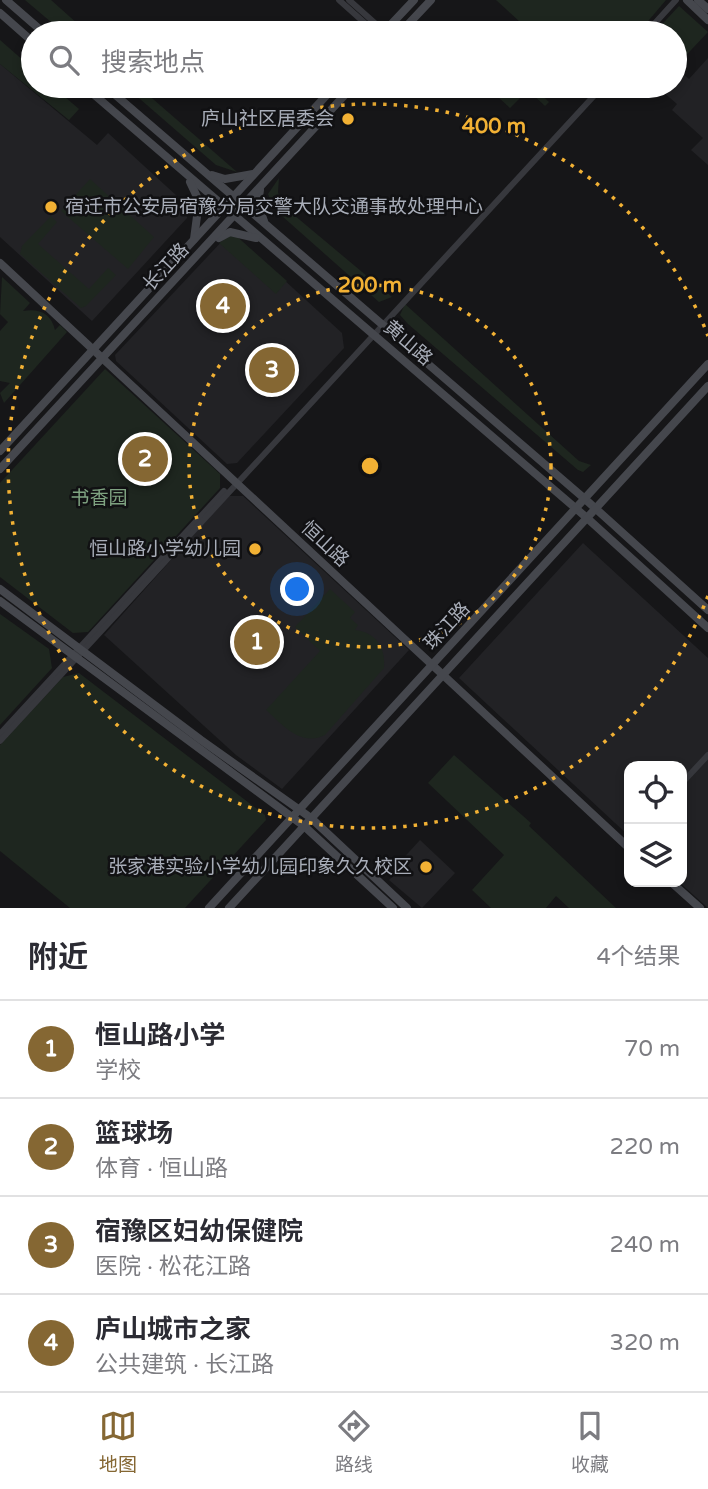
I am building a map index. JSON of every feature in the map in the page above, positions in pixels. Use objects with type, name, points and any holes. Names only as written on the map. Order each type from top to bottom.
[{"type":"street","points":[[339,0],[366,21]]},
{"type":"street","points":[[349,0],[370,21]]},
{"type":"street","points":[[394,21],[414,0]]},
{"type":"street","points":[[411,21],[431,0]]},
{"type":"street","points":[[660,21],[681,0],[708,20]]},
{"type":"street","points":[[698,0],[708,9]]},
{"type":"street","points":[[21,31],[0,12],[5,1],[29,21]]},
{"type":"street","name":"黄山路","points":[[98,98],[577,509],[708,628]]},
{"type":"street","name":"黄山路","points":[[119,98],[596,508],[708,610]]},
{"type":"street","name":"长江路","points":[[0,451],[324,98]]},
{"type":"street","name":"长江路","points":[[0,469],[342,98]]},
{"type":"street","points":[[0,741],[589,98]]},
{"type":"street","points":[[201,170],[225,179],[256,173]]},
{"type":"street","points":[[182,171],[199,201],[194,240]]},
{"type":"street","points":[[264,185],[258,204],[270,229]]},
{"type":"street","points":[[208,246],[230,232],[264,241]]},
{"type":"street","name":"恒山路","points":[[0,260],[624,839]]},
{"type":"street","name":"珠江路","points":[[209,908],[708,364]]},
{"type":"street","name":"珠江路","points":[[229,908],[708,386]]},
{"type":"street","points":[[675,400],[686,411]]},
{"type":"street","points":[[0,589],[78,653],[304,826],[393,908]]},
{"type":"street","points":[[0,601],[311,818],[407,908]]},
{"type":"street","points":[[0,734],[78,653]]},
{"type":"street","points":[[382,719],[393,729]]},
{"type":"street","points":[[687,778],[708,755]]},
{"type":"street","points":[[671,887],[694,908]]},
{"type":"street","points":[[677,887],[700,908]]},
{"type":"shaded area","points":[[708,58],[708,165],[691,150],[703,138],[672,110],[677,104],[670,98],[687,98],[687,77],[689,79]]},
{"type":"shaded area","points":[[0,64],[21,82],[21,98],[41,98],[97,145],[108,133],[189,207],[187,218],[92,321],[0,237]]},
{"type":"shaded area","points":[[234,234],[342,333],[344,348],[237,463],[227,464],[116,361],[115,355],[225,238]]},
{"type":"shaded area","points":[[228,496],[243,496],[409,650],[282,789],[236,755],[104,635]]},
{"type":"shaded area","points":[[583,543],[708,658],[708,908],[685,887],[687,887],[687,761],[624,761],[624,831],[459,678]]},
{"type":"shaded area","points":[[420,840],[455,873],[422,908],[389,880],[402,867],[399,863]]},
{"type":"green space","points":[[25,0],[51,0],[75,21],[50,21]]},
{"type":"green space","points":[[496,0],[666,0],[648,21],[519,21]]},
{"type":"green space","points":[[679,6],[708,32],[687,54],[687,21],[665,21]]},
{"type":"green space","points":[[0,40],[21,58],[21,81],[0,64]]},
{"type":"green space","points":[[42,98],[66,98],[79,109],[69,120]]},
{"type":"green space","points":[[139,98],[152,98],[237,172],[216,165]]},
{"type":"green space","points":[[499,98],[520,98],[510,108]]},
{"type":"green space","points":[[536,98],[545,98],[549,102],[545,106]]},
{"type":"green space","points":[[279,178],[278,192],[282,205],[392,297],[379,302],[273,208],[268,194]]},
{"type":"green space","points":[[90,179],[154,237],[128,269],[61,211]]},
{"type":"green space","points":[[51,216],[57,222],[38,244],[89,289],[108,268],[116,275],[81,308],[20,254],[22,246]]},
{"type":"green space","points":[[234,234],[287,281],[276,294],[219,243]]},
{"type":"green space","points":[[2,277],[30,303],[23,311],[44,313],[51,319],[55,330],[60,325],[67,332],[4,403],[0,393],[10,383],[0,381],[0,331],[8,322],[0,314]]},
{"type":"green space","points":[[405,304],[579,461],[591,465],[583,472],[578,470],[408,324],[400,315]]},
{"type":"green space","name":"书香园","points":[[105,369],[220,474],[220,488],[88,632],[73,633],[0,577],[0,483]]},
{"type":"green space","points":[[330,589],[355,612],[350,618],[358,625],[355,630],[369,634],[378,642],[383,654],[384,668],[325,735],[308,738],[292,733],[266,710],[320,651],[295,627]]},
{"type":"green space","points":[[0,614],[49,649],[52,668],[0,725]]},
{"type":"green space","points":[[79,673],[265,815],[266,820],[185,908],[70,908],[0,851],[0,745],[63,677]]},
{"type":"green space","points":[[454,755],[531,823],[529,826],[616,908],[569,908],[556,896],[546,908],[491,908],[472,890],[504,855],[428,783]]},
{"type":"place","name":"庐山社区居委会","points":[[348,119]]},
{"type":"place","name":"宿迁市公安局宿豫分局交警大队交通事故处理中心","points":[[51,207]]},
{"type":"place","name":"庐山城市之家","points":[[223,306]]},
{"type":"place","name":"宿豫区妇幼保健院","points":[[272,370]]},
{"type":"place","name":"篮球场","points":[[145,459]]},
{"type":"place","name":"恒山路小学幼儿园","points":[[255,549]]},
{"type":"place","name":"恒山路小学","points":[[257,642]]},
{"type":"place","name":"张家港实验小学幼儿园印象久久校区","points":[[426,867]]}]
